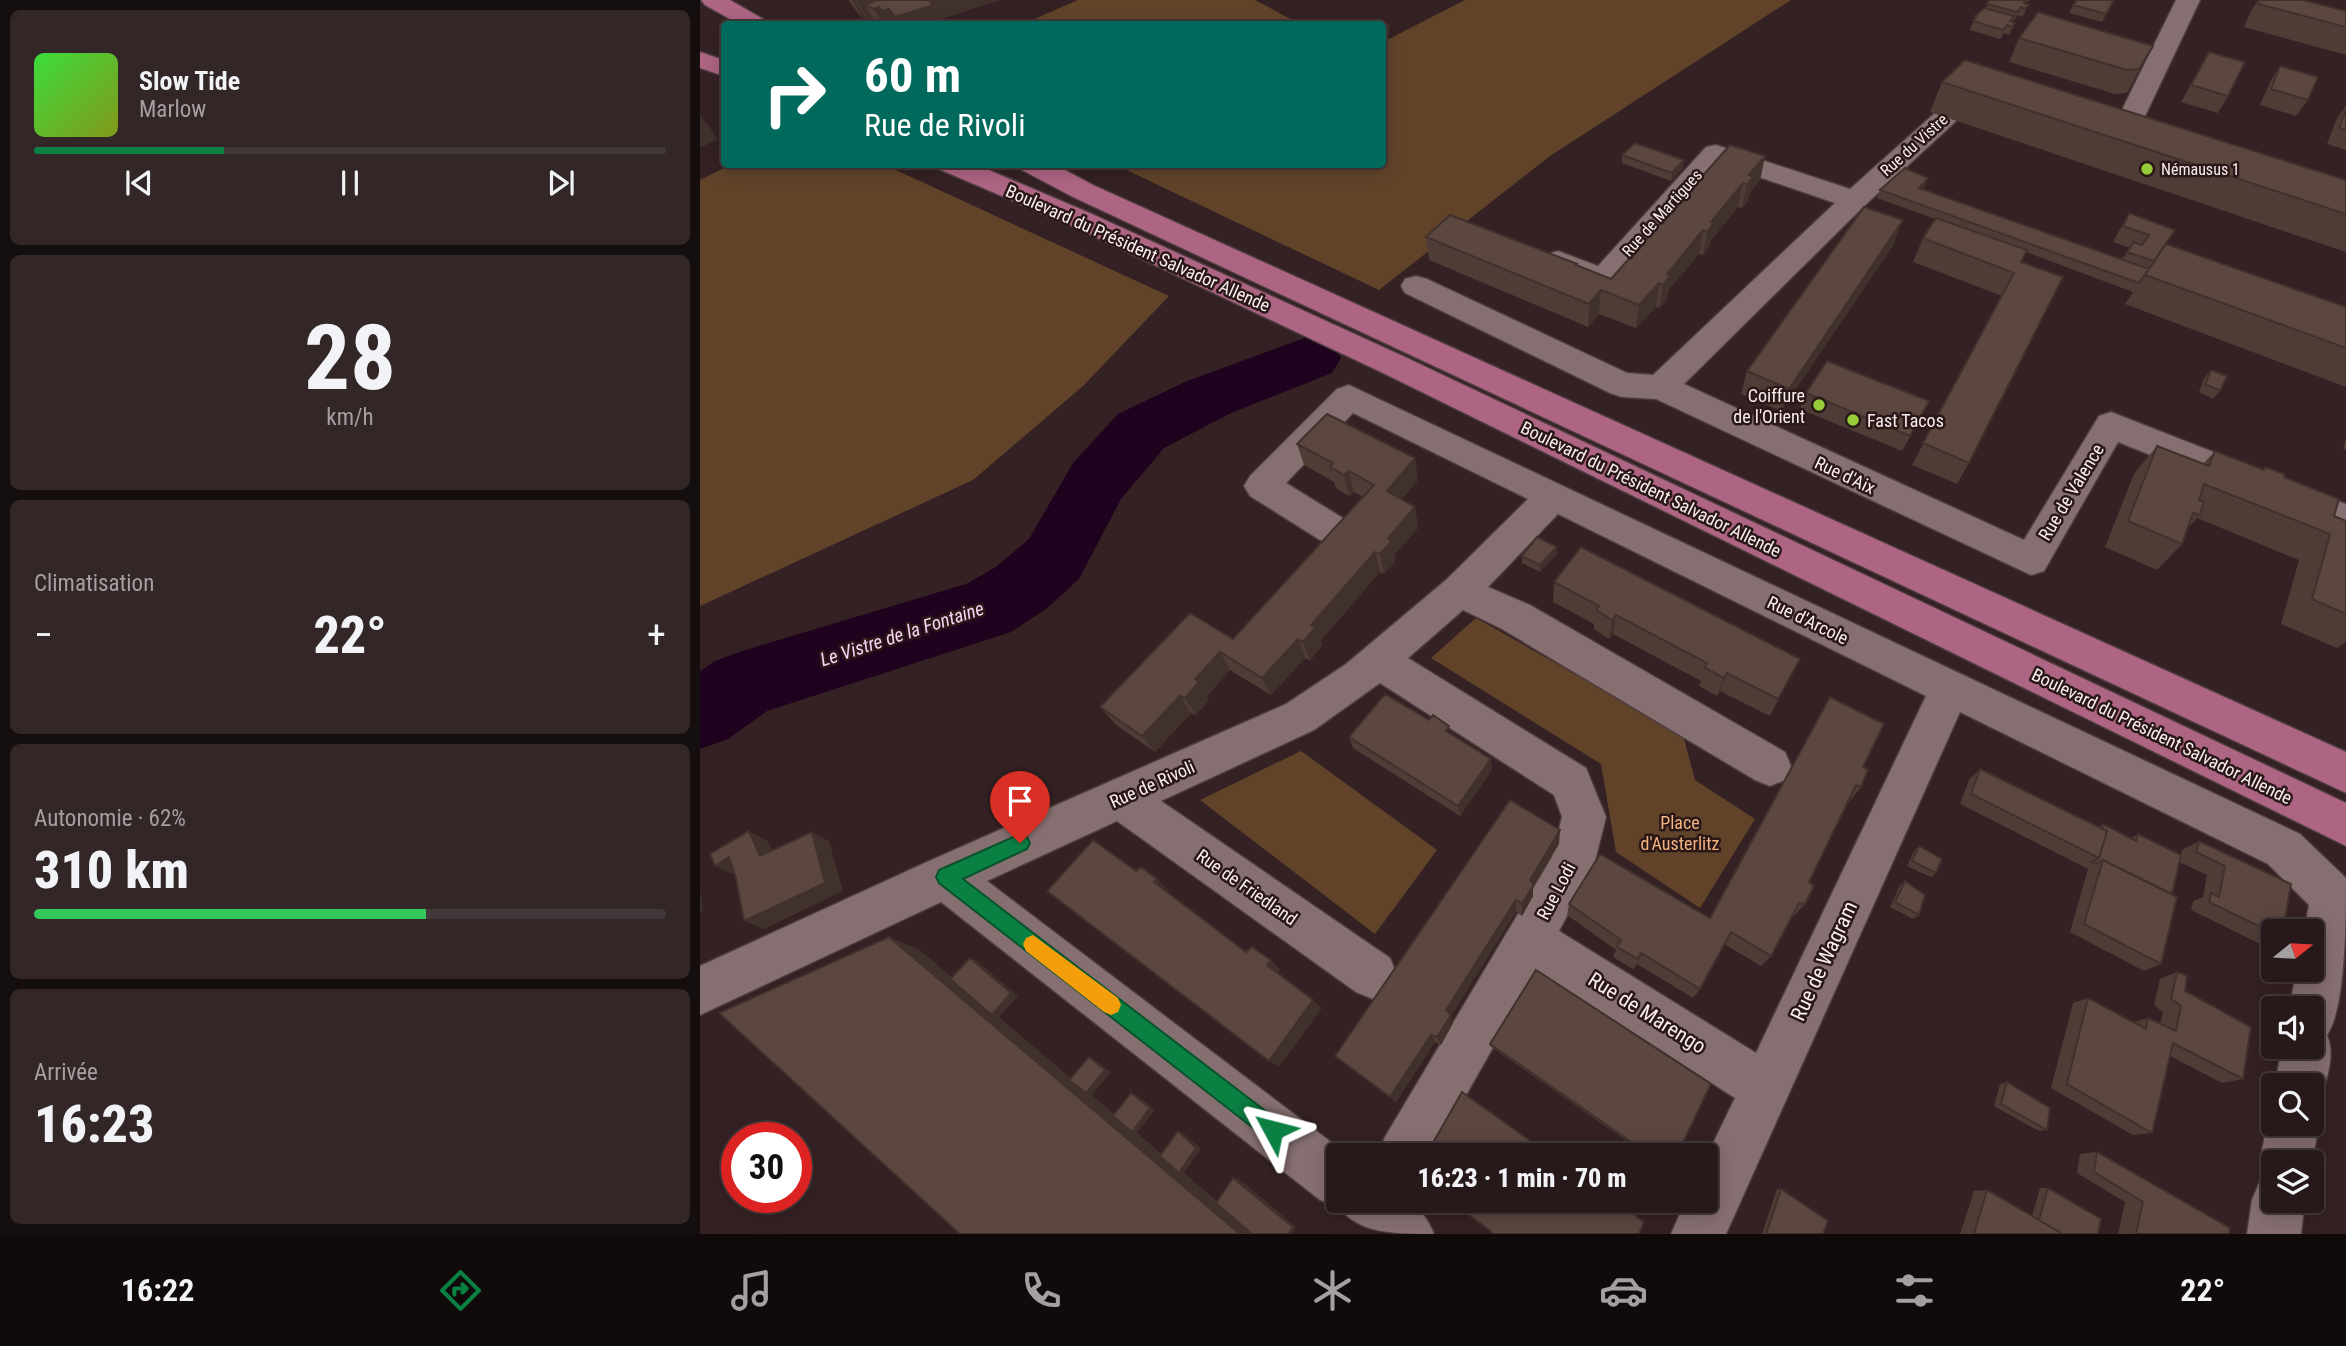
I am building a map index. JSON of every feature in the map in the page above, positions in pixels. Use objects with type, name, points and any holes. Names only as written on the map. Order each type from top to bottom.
[{"type":"main road","points":[[713,0],[750,21]]},
{"type":"main road","points":[[700,59],[721,68]]},
{"type":"main road","name":"Boulevard du Président Salvador Allende","points":[[961,168],[1082,219],[1394,365],[2346,825]]},
{"type":"main road","name":"Boulevard du Président Salvador Allende","points":[[1040,168],[1120,208],[2327,759],[2346,774]]},
{"type":"main road","points":[[1394,365],[1490,433],[2346,851]]},
{"type":"street","points":[[2132,113],[2188,0]]},
{"type":"street","name":"Rue du Vistre","points":[[1661,387],[1854,200],[1994,72],[2008,76]]},
{"type":"street","name":"Rue de Martigues","points":[[1539,254],[1603,279],[1716,153],[1854,200]]},
{"type":"street","points":[[1416,286],[1622,385],[1661,387]]},
{"type":"street","name":"Rue d'Aix","points":[[1661,387],[2031,560]]},
{"type":"street","name":"Rue d'Arcole","points":[[1333,530],[1262,486],[1349,397],[1553,498],[2284,849],[2333,897],[2316,996]]},
{"type":"street","name":"Rue de Valence","points":[[2031,560],[2111,425],[2346,519]]},
{"type":"street","name":"Rue de Rivoli","points":[[700,991],[1300,717],[1360,676],[1459,591],[1553,498]]},
{"type":"street","points":[[1459,591],[1516,617],[1770,766]]},
{"type":"street","name":"Rue Lodi","points":[[1377,660],[1571,782],[1584,817],[1572,865],[1410,1143]]},
{"type":"street","name":"Rue de Wagram","points":[[1698,1234],[1950,689]]},
{"type":"street","name":"Rue de Friedland","points":[[1120,798],[1373,975]]},
{"type":"street","points":[[946,877],[1326,1170]]},
{"type":"street","name":"Rue de Marengo","points":[[1530,939],[1765,1088]]},
{"type":"street","points":[[2274,1234],[2277,1213]]},
{"type":"green space","points":[[1078,0],[1255,0],[1294,21],[1030,21]]},
{"type":"green space","points":[[1465,0],[1791,0],[1550,156],[1379,290],[1122,168],[1386,168],[1386,40]]},
{"type":"green space","points":[[724,168],[892,168],[1169,296],[1083,386],[973,480],[700,606],[700,180]]},
{"type":"green space","name":"Place d'Austerlitz","points":[[1476,618],[1683,735],[1695,780],[1755,819],[1700,908],[1616,852],[1601,764],[1431,658]]},
{"type":"green space","points":[[1301,751],[1437,850],[1375,934],[1200,800]]},
{"type":"building","points":[[872,0],[929,0],[933,5],[895,17],[889,9],[882,11],[879,7],[874,9],[865,4],[873,2]]},
{"type":"building","points":[[1989,0],[2026,0],[2024,3],[2029,5],[2025,9],[2021,7],[2017,12],[1987,4]]},
{"type":"building","points":[[2077,0],[2114,0],[2106,14],[2073,5]]},
{"type":"building","points":[[2259,0],[2303,0],[2346,11],[2346,27],[2258,4]]},
{"type":"building","points":[[1984,8],[2014,16],[2010,21],[2015,23],[2013,27],[2007,25],[2003,30],[1973,21]]},
{"type":"building","points":[[2038,12],[2153,46],[2139,69],[2127,70],[2019,38]]},
{"type":"building","points":[[2209,52],[2245,62],[2228,96],[2191,85]]},
{"type":"building","points":[[1965,60],[2346,180],[2346,214],[1942,82]]},
{"type":"building","points":[[2280,66],[2318,77],[2308,100],[2271,89]]},
{"type":"building","points":[[2346,110],[2346,130],[2339,128]]},
{"type":"building","points":[[1635,143],[1684,160],[1672,173],[1622,155]]},
{"type":"building","points":[[1730,145],[1765,156],[1749,175],[1753,177],[1748,184],[1743,183],[1711,222],[1714,223],[1707,232],[1703,230],[1667,274],[1670,276],[1663,285],[1659,283],[1639,305],[1601,290],[1589,304],[1426,237],[1450,215],[1611,279]]},
{"type":"building","points":[[1905,168],[1928,178],[1919,188],[2149,269],[2139,283],[1880,190]]},
{"type":"building","points":[[1864,207],[1903,220],[1789,389],[1747,371]]},
{"type":"building","points":[[2129,213],[2175,230],[2154,261],[2127,252],[2134,242],[2142,245],[2149,235],[2123,226]]},
{"type":"building","points":[[1936,218],[2027,250],[2021,262],[2063,277],[1969,463],[1923,443],[2014,273],[1923,238]]},
{"type":"building","points":[[2166,244],[2346,307],[2346,348],[2145,275]]},
{"type":"building","points":[[1827,361],[1929,401],[1910,436],[1806,393]]},
{"type":"building","points":[[2211,370],[2227,376],[2220,391],[2205,384]]},
{"type":"building","points":[[1327,414],[1415,458],[1387,491],[1415,507],[1388,538],[1392,541],[1380,554],[1375,552],[1311,625],[1316,627],[1303,642],[1298,639],[1262,678],[1220,652],[1195,679],[1199,682],[1185,698],[1180,696],[1142,736],[1100,707],[1190,613],[1233,639],[1374,485],[1349,471],[1344,475],[1330,467],[1333,463],[1297,444]]},
{"type":"building","points":[[2157,446],[2209,466],[2215,451],[2264,470],[2265,467],[2284,474],[2284,477],[2339,499],[2334,516],[2346,521],[2346,614],[2312,599],[2330,534],[2204,484],[2199,500],[2204,502],[2200,515],[2193,513],[2182,544],[2128,521]]},
{"type":"building","points":[[1537,537],[1557,547],[1540,565],[1522,556]]},
{"type":"building","points":[[1581,547],[1800,659],[1778,699],[1727,673],[1724,678],[1705,668],[1707,663],[1616,615],[1612,620],[1596,610],[1599,606],[1554,582]]},
{"type":"building","points":[[1385,694],[1429,720],[1433,715],[1449,726],[1446,731],[1491,759],[1458,806],[1349,737]]},
{"type":"building","points":[[1830,697],[1884,724],[1863,767],[1868,770],[1861,787],[1856,785],[1809,882],[1814,886],[1805,904],[1799,903],[1771,956],[1731,932],[1700,989],[1641,953],[1638,959],[1617,947],[1621,940],[1569,904],[1600,854],[1710,918]]},
{"type":"building","points":[[1980,769],[2107,831],[2099,858],[1971,794]]},
{"type":"building","points":[[1510,800],[1560,830],[1530,880],[1534,884],[1522,904],[1516,900],[1446,1010],[1451,1015],[1437,1037],[1431,1035],[1390,1097],[1335,1056]]},
{"type":"building","points":[[2103,824],[2136,841],[2138,834],[2181,855],[2172,894],[2103,860],[2096,864],[2092,862],[2099,858],[2107,831],[2102,828]]},
{"type":"building","points":[[749,831],[760,856],[812,832],[825,883],[744,921],[729,857],[715,866],[710,854]]},
{"type":"building","points":[[1093,840],[1136,871],[1141,867],[1157,879],[1154,882],[1246,952],[1252,947],[1271,960],[1267,965],[1313,1000],[1269,1061],[1047,891]]},
{"type":"building","points":[[2199,841],[2291,884],[2285,919],[2261,919],[2261,927],[2209,902],[2211,893],[2219,897],[2225,866],[2196,852]]},
{"type":"building","points":[[1919,846],[1942,859],[1936,873],[1912,861]]},
{"type":"building","points":[[2103,860],[2177,897],[2161,964],[2084,924]]},
{"type":"building","points":[[1905,881],[1925,895],[1919,915],[1895,902]]},
{"type":"building","points":[[889,937],[1240,1234],[960,1234],[719,1013]]},
{"type":"building","points":[[970,958],[1011,993],[992,1015],[950,979]]},
{"type":"building","points":[[1536,970],[1711,1084],[1683,1143],[1633,1143],[1490,1044]]},
{"type":"building","points":[[2177,972],[2187,976],[2185,991],[2251,1027],[2243,1079],[2173,1043],[2152,1133],[2067,1084],[2088,998],[2146,1029],[2148,1018],[2176,1031],[2181,1006],[2171,999]]},
{"type":"building","points":[[1089,1057],[1105,1070],[1086,1093],[1069,1080]]},
{"type":"building","points":[[2007,1082],[2050,1108],[2047,1130],[2001,1104]]},
{"type":"building","points":[[1462,1092],[1533,1143],[1433,1143]]},
{"type":"building","points":[[1131,1093],[1150,1108],[1132,1132],[1113,1116]]},
{"type":"building","points":[[1178,1131],[1196,1148],[1179,1173],[1160,1156]]},
{"type":"building","points":[[2097,1152],[2230,1228],[2229,1234],[2136,1234],[2143,1202],[2094,1172]]},
{"type":"building","points":[[1233,1178],[1293,1227],[1288,1234],[1252,1234],[1216,1203]]},
{"type":"building","points":[[2048,1188],[2101,1219],[2098,1234],[2063,1234],[2039,1220]]},
{"type":"building","points":[[1781,1189],[1828,1221],[1823,1234],[1766,1234]]},
{"type":"building","points":[[1987,1190],[2063,1234],[1974,1234]]},
{"type":"building","points":[[1467,1213],[1632,1213],[1644,1222],[1639,1234],[1494,1234]]},
{"type":"waterway","name":"Le Vistre de la Fontaine","points":[[700,714],[742,685],[906,632],[985,610],[1021,588],[1054,559],[1097,481],[1141,431],[1209,397],[1310,358]]},
{"type":"slow traffic","points":[[1033,944],[1111,1005]]},
{"type":"place","name":"Némausus 1","points":[[2147,169]]},
{"type":"place","name":"Coiffure de l'Orient","points":[[1819,405]]},
{"type":"place","name":"Fast Tacos","points":[[1853,420]]},
{"type":"route","points":[[1020,843],[946,877],[1273,1130]]}]
